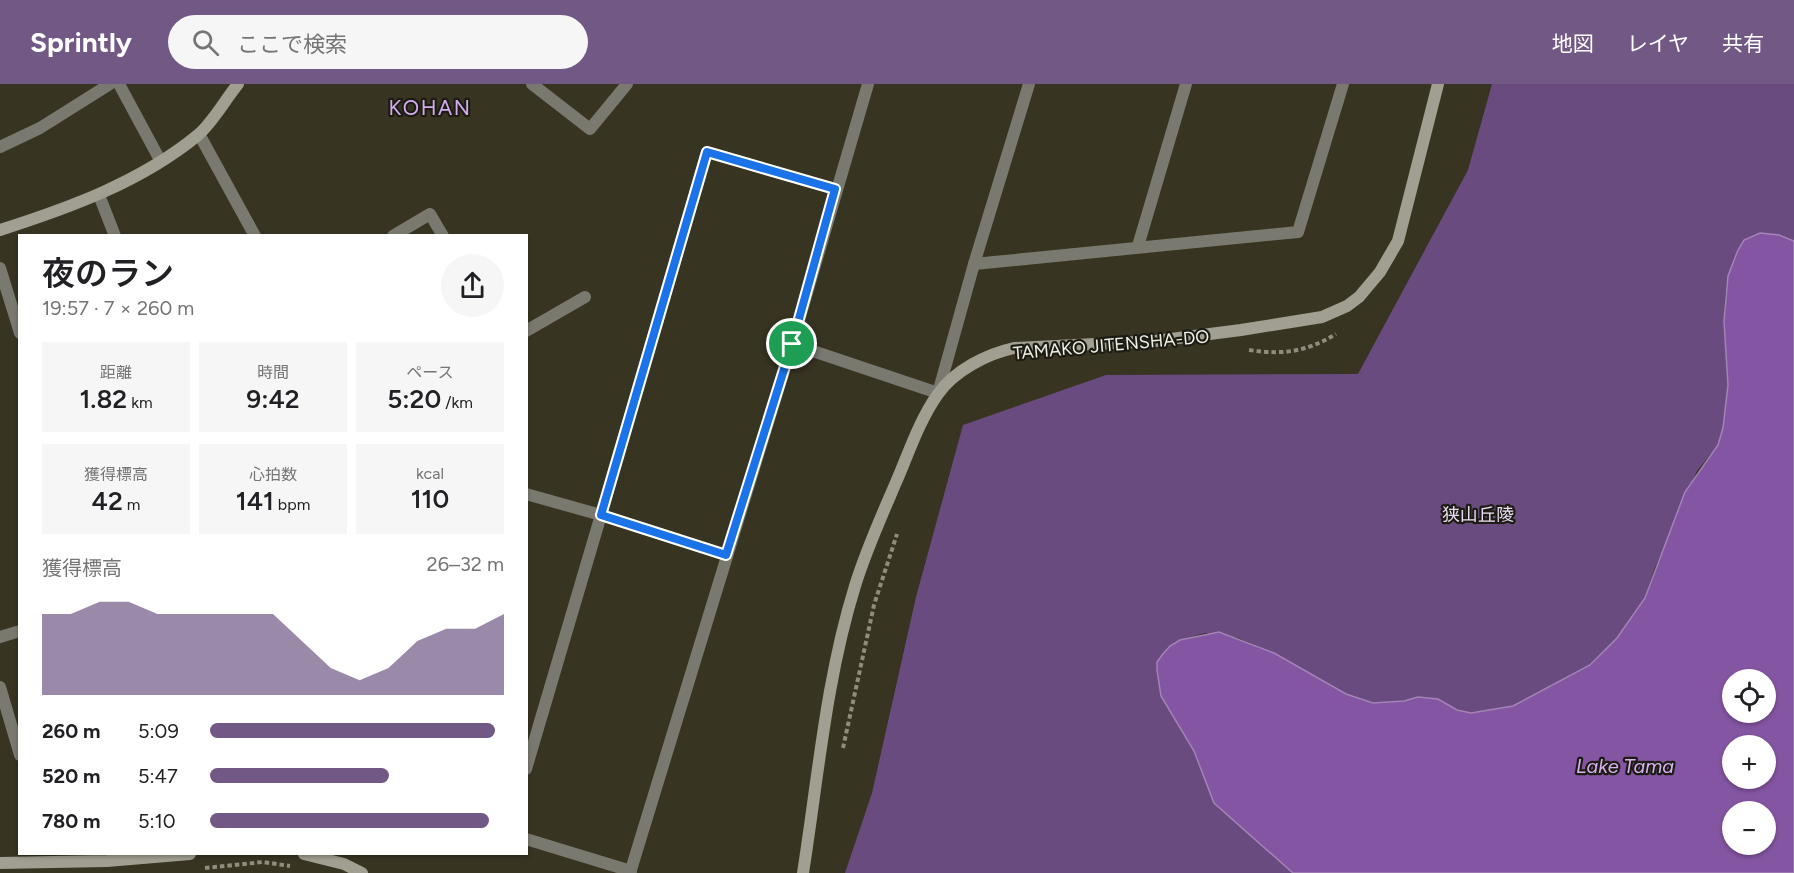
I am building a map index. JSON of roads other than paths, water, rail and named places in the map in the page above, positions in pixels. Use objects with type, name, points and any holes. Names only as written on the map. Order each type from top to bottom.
[{"type":"street","points":[[0,147],[40,128],[110,84]]},
{"type":"street","points":[[119,84],[160,160]]},
{"type":"street","points":[[0,231],[99,195],[160,160],[199,134],[238,84]]},
{"type":"street","points":[[532,84],[590,129],[627,84]]},
{"type":"street","points":[[528,840],[631,872],[792,344],[835,189],[868,84]]},
{"type":"street","points":[[803,873],[836,662],[855,585],[901,470],[938,393],[974,264],[1029,84]]},
{"type":"street","points":[[1138,246],[1186,84]]},
{"type":"street","points":[[974,264],[1298,232],[1343,84]]},
{"type":"street","points":[[938,393],[974,363],[993,352],[1155,341],[1241,330],[1322,318],[1347,306],[1359,297],[1380,273],[1398,241],[1438,84]]},
{"type":"street","points":[[199,134],[254,234]]},
{"type":"street","points":[[528,762],[707,152],[835,189]]},
{"type":"street","points":[[99,195],[115,234]]},
{"type":"street","points":[[396,234],[430,214],[442,234]]},
{"type":"street","points":[[0,268],[18,326]]},
{"type":"street","points":[[528,330],[585,297]]},
{"type":"street","points":[[792,344],[938,393]]},
{"type":"street","points":[[528,495],[726,555]]},
{"type":"street","points":[[0,637],[18,632]]},
{"type":"street","points":[[0,687],[18,748]]},
{"type":"street","points":[[0,863],[49,858],[140,855]]},
{"type":"street","points":[[308,855],[344,864],[362,873]]},
{"type":"water","name":"Lake Tama","points":[[1760,233],[1779,235],[1794,241],[1794,873],[1293,873],[1214,803],[1194,751],[1161,696],[1157,662],[1162,655],[1180,640],[1219,632],[1274,653],[1346,694],[1373,703],[1404,701],[1418,697],[1438,699],[1457,710],[1471,713],[1513,706],[1590,665],[1617,638],[1645,598],[1685,492],[1718,445],[1723,428],[1728,385],[1724,321],[1728,276],[1744,240]]},
{"type":"district","name":"KOHAN","points":[[430,107]]},
{"type":"park label","name":"狭山丘陵","points":[[1478,515]]}]
